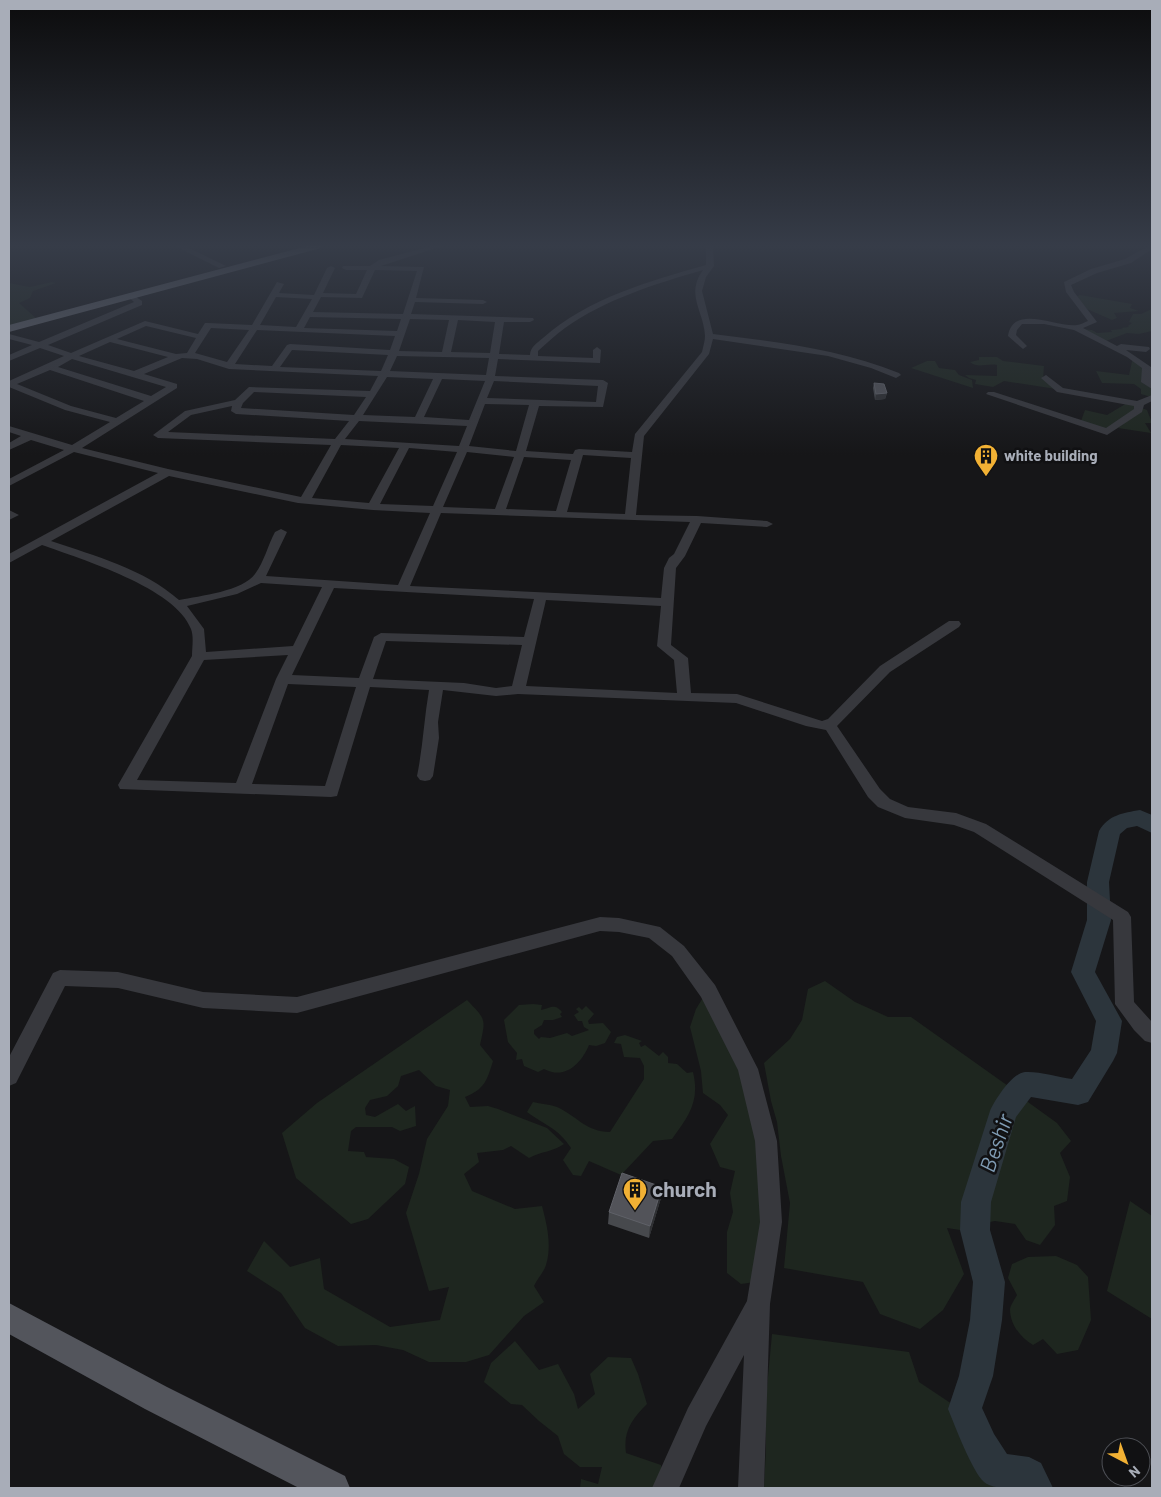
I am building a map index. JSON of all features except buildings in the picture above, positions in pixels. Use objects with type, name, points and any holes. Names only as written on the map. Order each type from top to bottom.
[{"type":"highway","points":[[9,324],[40,316]]},
{"type":"highway","points":[[9,329],[56,316]]},
{"type":"main road","points":[[11,1323],[333,1488]]},
{"type":"street","points":[[9,358],[109,316]]},
{"type":"street","points":[[229,366],[261,316]]},
{"type":"street","points":[[299,330],[307,316]]},
{"type":"street","points":[[369,316],[530,320]]},
{"type":"street","points":[[534,358],[534,350],[566,323],[579,316]]},
{"type":"street","points":[[630,518],[633,474],[639,436],[706,352],[709,336],[704,316]]},
{"type":"street","points":[[1076,328],[1093,322],[1088,316]]},
{"type":"street","points":[[305,500],[338,442],[356,418],[385,372],[406,317]]},
{"type":"street","points":[[446,355],[454,318]]},
{"type":"street","points":[[402,589],[482,401],[490,378],[500,319]]},
{"type":"street","points":[[1023,346],[1012,336],[1013,329],[1020,322],[1050,322],[1076,328],[1089,337],[1115,346],[1134,356],[1147,367],[1146,382],[1152,386]]},
{"type":"street","points":[[9,384],[146,323],[201,337]]},
{"type":"street","points":[[190,355],[208,325],[401,334]]},
{"type":"street","points":[[9,336],[174,386],[73,450],[9,483]]},
{"type":"street","points":[[709,336],[844,356],[875,365],[896,375]]},
{"type":"street","points":[[109,339],[177,356],[198,356],[262,377],[371,394]]},
{"type":"street","points":[[1115,346],[1146,349]]},
{"type":"street","points":[[473,423],[236,411],[238,402],[290,347],[597,361],[597,350]]},
{"type":"street","points":[[135,374],[177,356]]},
{"type":"street","points":[[50,367],[152,400]]},
{"type":"street","points":[[262,377],[385,372],[603,383],[600,406],[482,401]]},
{"type":"street","points":[[418,420],[439,376]]},
{"type":"street","points":[[1046,378],[1060,390],[1140,404]]},
{"type":"street","points":[[9,384],[68,408],[118,421]]},
{"type":"street","points":[[991,394],[1107,432],[1138,410],[1144,400],[1152,398]]},
{"type":"street","points":[[238,402],[188,413],[158,435],[406,445],[577,457]]},
{"type":"street","points":[[499,512],[520,454],[535,403]]},
{"type":"street","points":[[9,429],[73,450],[305,500],[373,507],[697,519],[767,524]]},
{"type":"street","points":[[9,447],[30,436]]},
{"type":"street","points":[[373,507],[406,445]]},
{"type":"street","points":[[561,515],[579,452],[637,455]]},
{"type":"street","points":[[9,558],[168,472]]},
{"type":"street","points":[[9,512],[13,515],[9,517]]},
{"type":"street","points":[[684,696],[681,658],[664,646],[666,602],[670,568],[673,561],[679,556],[697,519]]},
{"type":"street","points":[[176,604],[248,586],[258,579],[281,532]]},
{"type":"street","points":[[41,541],[126,574],[162,592],[184,610],[197,628],[199,656],[126,785],[331,792],[364,683],[381,637],[529,641]]},
{"type":"street","points":[[258,579],[402,589],[666,602]]},
{"type":"street","points":[[242,789],[283,679],[330,584]]},
{"type":"street","points":[[518,690],[541,596]]},
{"type":"street","points":[[283,679],[464,687],[496,692],[518,690],[737,699],[810,723],[829,724],[885,669],[954,624]]},
{"type":"street","points":[[199,656],[297,650]]},
{"type":"street","points":[[425,776],[432,738],[431,722],[437,686]]},
{"type":"street","points":[[829,724],[874,794],[884,803],[905,812],[956,819],[980,828],[1029,856],[1051,874],[1122,917],[1125,1004],[1140,1024],[1152,1035]]},
{"type":"street","points":[[9,1077],[60,978],[118,980],[203,1000],[297,1005],[600,924],[619,925],[654,932],[678,951],[708,991],[748,1069],[766,1141],[771,1222],[758,1304],[751,1488]]},
{"type":"street","points":[[665,1488],[698,1417],[758,1304]]},
{"type":"shaded area","points":[[9,316],[33,316],[37,319],[9,327]]},
{"type":"shaded area","points":[[1103,316],[1116,316],[1117,318],[1112,320]]},
{"type":"shaded area","points":[[1132,316],[1152,316],[1152,331],[1139,334],[1127,333],[1106,341],[1082,329],[1092,330],[1097,333],[1112,332],[1111,330],[1129,327],[1132,323],[1129,322]]},
{"type":"shaded area","points":[[979,357],[997,357],[1003,361],[1044,366],[1043,379],[1056,389],[1004,381],[993,387],[975,384],[976,380],[965,375],[997,376],[997,365],[976,365],[970,362],[979,360]]},
{"type":"shaded area","points":[[1133,357],[1145,367],[1143,383],[1152,388],[1151,397],[1141,394],[1141,389],[1134,384],[1102,383],[1096,371],[1129,375]]},
{"type":"shaded area","points":[[927,361],[935,361],[939,368],[955,370],[959,375],[972,380],[973,388],[911,368]]},
{"type":"shaded area","points":[[1127,403],[1137,404],[1137,410],[1107,431],[1081,421],[1085,410],[1107,415]]},
{"type":"shaded area","points":[[1142,408],[1147,410],[1152,423],[1145,423],[1151,433],[1118,428]]},
{"type":"shaded area","points":[[825,981],[855,1002],[888,1017],[911,1017],[1018,1093],[998,1109],[975,1190],[967,1231],[947,1228],[964,1274],[943,1310],[920,1329],[880,1314],[863,1282],[784,1268],[790,1203],[777,1122],[764,1063],[790,1039],[802,1020],[808,989]]},
{"type":"shaded area","points":[[704,996],[723,1023],[763,1139],[762,1281],[741,1284],[727,1273],[727,1232],[733,1212],[730,1193],[735,1171],[720,1167],[710,1144],[728,1115],[720,1105],[703,1093],[701,1071],[690,1027],[696,1009]]},
{"type":"shaded area","points":[[467,1000],[483,1020],[480,1045],[493,1061],[489,1074],[481,1087],[465,1097],[470,1107],[488,1106],[547,1128],[564,1144],[556,1149],[529,1158],[511,1146],[503,1150],[477,1153],[479,1162],[464,1174],[472,1191],[515,1209],[542,1206],[549,1250],[545,1268],[534,1286],[544,1302],[524,1316],[489,1355],[466,1362],[429,1362],[403,1350],[376,1345],[338,1346],[305,1328],[281,1293],[247,1271],[264,1241],[290,1267],[320,1258],[324,1289],[390,1327],[440,1320],[449,1287],[429,1291],[406,1213],[419,1174],[427,1139],[448,1106],[450,1090],[436,1086],[419,1070],[401,1076],[398,1086],[387,1096],[370,1100],[365,1108],[366,1115],[375,1117],[398,1104],[406,1111],[415,1106],[416,1126],[400,1131],[392,1127],[356,1127],[351,1131],[348,1151],[364,1152],[366,1157],[394,1159],[409,1167],[405,1184],[368,1219],[351,1224],[296,1178],[282,1133],[317,1103]]},
{"type":"shaded area","points":[[519,1005],[542,1005],[541,1010],[554,1007],[562,1012],[560,1014],[562,1017],[544,1020],[542,1025],[534,1030],[534,1034],[539,1039],[541,1037],[550,1038],[567,1033],[572,1036],[589,1030],[574,1015],[579,1012],[576,1009],[579,1007],[582,1010],[586,1006],[594,1014],[588,1021],[589,1024],[603,1023],[611,1032],[605,1043],[596,1046],[589,1045],[582,1058],[571,1068],[559,1073],[544,1069],[538,1072],[524,1066],[522,1059],[516,1060],[517,1053],[508,1042],[504,1020]]},
{"type":"shaded area","points":[[625,1035],[642,1041],[639,1043],[641,1047],[645,1045],[659,1056],[663,1052],[668,1057],[668,1063],[677,1064],[687,1073],[693,1072],[695,1091],[692,1108],[672,1139],[653,1141],[621,1175],[589,1161],[581,1176],[573,1175],[563,1160],[571,1148],[566,1141],[527,1112],[533,1102],[551,1105],[594,1129],[610,1132],[644,1079],[644,1066],[640,1058],[624,1057],[621,1044],[614,1043],[617,1037]]},
{"type":"shaded area","points":[[1021,1097],[1057,1123],[1071,1141],[1060,1153],[1070,1177],[1067,1201],[1054,1206],[1055,1225],[1040,1245],[1026,1240],[1015,1224],[995,1221],[979,1224],[978,1206],[1003,1124],[1007,1114]]},
{"type":"shaded area","points":[[1130,1201],[1152,1216],[1152,1319],[1107,1291]]},
{"type":"shaded area","points":[[1056,1256],[1077,1265],[1088,1277],[1091,1320],[1078,1350],[1057,1354],[1043,1339],[1033,1345],[1024,1339],[1014,1326],[1010,1309],[1017,1295],[1008,1278],[1012,1264],[1028,1257]]},
{"type":"shaded area","points":[[772,1334],[909,1352],[919,1382],[961,1410],[996,1474],[1028,1479],[1031,1488],[764,1488],[766,1398]]},
{"type":"shaded area","points":[[515,1341],[539,1370],[558,1364],[574,1394],[578,1409],[595,1394],[590,1374],[608,1357],[631,1358],[647,1404],[637,1415],[627,1432],[626,1453],[661,1465],[663,1478],[658,1488],[580,1488],[581,1479],[598,1484],[602,1467],[580,1467],[564,1454],[558,1436],[522,1405],[511,1404],[484,1382],[491,1363]]},
{"type":"waterway","name":"Beshir","points":[[1035,1488],[1029,1475],[997,1470],[982,1446],[965,1409],[976,1376],[986,1320],[989,1282],[975,1230],[976,1202],[1004,1111],[1025,1084],[1078,1093],[1104,1053],[1109,1021],[1083,972],[1099,920],[1098,882],[1110,831],[1121,821],[1140,818],[1152,825]]},
{"type":"place","name":"white building","points":[[986,477]]},
{"type":"place","name":"church","points":[[635,1211]]}]
